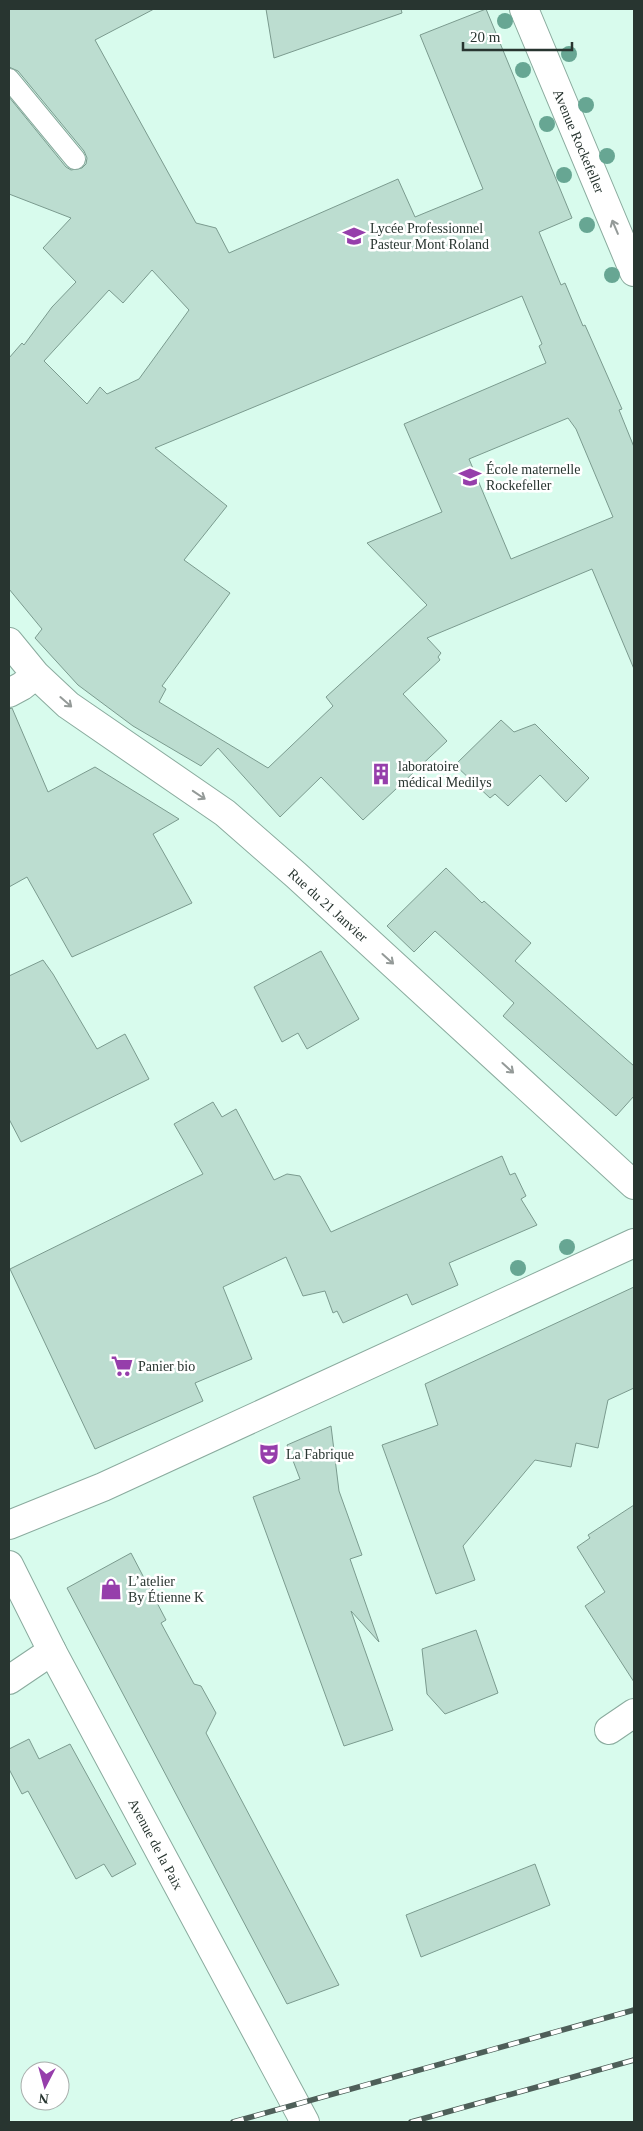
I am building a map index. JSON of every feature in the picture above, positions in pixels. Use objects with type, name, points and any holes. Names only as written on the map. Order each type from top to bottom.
[{"type":"main road","name":"Avenue Rockefeller","points":[[524,9],[634,272]]},
{"type":"main road","name":"Rue du 21 Janvier","points":[[9,642],[36,675],[91,722],[225,813],[303,881],[634,1185]]},
{"type":"main road","points":[[9,693],[36,675]]},
{"type":"main road","points":[[9,1525],[103,1487],[634,1243]]},
{"type":"main road","name":"Avenue de la Paix","points":[[9,1565],[52,1651],[305,2122]]},
{"type":"main road","points":[[9,1680],[52,1651]]},
{"type":"main road","points":[[609,1730],[634,1713]]},
{"type":"lane","points":[[9,79],[75,159]]},
{"type":"building","points":[[9,9],[154,9],[95,40],[196,223],[216,228],[229,253],[398,179],[415,217],[483,189],[420,35],[486,9],[572,218],[539,232],[561,285],[565,283],[583,326],[585,325],[622,409],[619,410],[634,447],[634,669],[592,569],[427,638],[441,653],[438,657],[440,660],[403,694],[447,741],[363,820],[321,777],[280,817],[218,748],[201,766],[133,726],[78,685],[35,638],[42,629],[9,589],[9,358],[22,343],[24,345],[52,307],[76,282],[43,248],[71,218],[9,194],[9,97],[66,167],[71,170],[82,168],[86,164],[87,158],[84,151],[18,71],[9,67]],"holes":[[[152,270],[189,310],[139,379],[107,394],[100,387],[87,404],[44,361],[109,290],[123,303]],[[522,296],[542,344],[539,346],[546,363],[404,424],[442,512],[367,543],[427,605],[326,697],[333,706],[268,768],[159,702],[166,689],[162,686],[230,593],[184,560],[227,506],[155,448]],[[568,418],[576,429],[613,517],[511,559],[469,459]]]},
{"type":"building","points":[[266,9],[401,9],[402,13],[274,58]]},
{"type":"building","points":[[12,708],[48,792],[95,767],[179,819],[153,834],[192,903],[72,957],[27,877],[9,887],[9,709]]},
{"type":"building","points":[[501,720],[514,732],[535,724],[589,778],[566,802],[540,775],[508,806],[495,794],[490,798],[455,765]]},
{"type":"building","points":[[446,868],[482,903],[484,901],[531,943],[515,961],[634,1066],[634,1096],[616,1116],[503,1016],[514,1003],[435,931],[414,952],[387,926]]},
{"type":"building","points":[[321,951],[359,1019],[307,1049],[298,1033],[282,1042],[254,987]]},
{"type":"building","points":[[43,960],[97,1049],[125,1034],[149,1079],[21,1142],[9,1119],[9,976]]},
{"type":"building","points":[[213,1102],[222,1117],[236,1109],[274,1180],[287,1174],[300,1176],[331,1232],[502,1156],[510,1175],[515,1173],[526,1196],[521,1199],[537,1225],[449,1263],[458,1285],[412,1305],[407,1294],[343,1323],[337,1311],[333,1313],[325,1291],[303,1296],[286,1257],[223,1287],[252,1359],[195,1383],[203,1401],[95,1449],[10,1269],[203,1174],[174,1124]]},
{"type":"building","points":[[634,1287],[634,1388],[608,1400],[598,1448],[576,1443],[571,1467],[535,1460],[463,1546],[475,1580],[436,1594],[382,1445],[438,1425],[425,1384]]},
{"type":"building","points":[[331,1426],[339,1491],[362,1555],[350,1559],[379,1642],[351,1611],[393,1730],[344,1746],[253,1497],[300,1479],[287,1445]]},
{"type":"building","points":[[634,1505],[634,1682],[585,1606],[605,1592],[577,1547],[590,1538],[588,1535]]},
{"type":"building","points":[[131,1553],[166,1620],[161,1623],[194,1684],[201,1686],[216,1713],[206,1733],[339,1985],[287,2004],[67,1588]]},
{"type":"building","points":[[476,1630],[498,1693],[445,1714],[427,1694],[422,1649]]},
{"type":"building","points":[[29,1739],[39,1759],[70,1744],[136,1864],[112,1877],[104,1864],[76,1879],[28,1791],[22,1794],[9,1769],[9,1749]]},
{"type":"building","points":[[535,1864],[550,1905],[421,1957],[406,1915]]},
{"type":"railway","points":[[233,2122],[634,2010]]},
{"type":"railway","points":[[411,2122],[634,2060]]},
{"type":"place","name":"Lycée Professionnel Pasteur Mont Roland","points":[[354,236]]},
{"type":"place","name":"École maternelle Rockefeller","points":[[470,477]]},
{"type":"place","name":"laboratoire médical Medilys","points":[[381,774]]},
{"type":"place","name":"Panier bio","points":[[122,1366]]},
{"type":"place","name":"La Fabrique","points":[[269,1454]]},
{"type":"place","name":"L’atelier By Étienne K","points":[[111,1589]]}]
